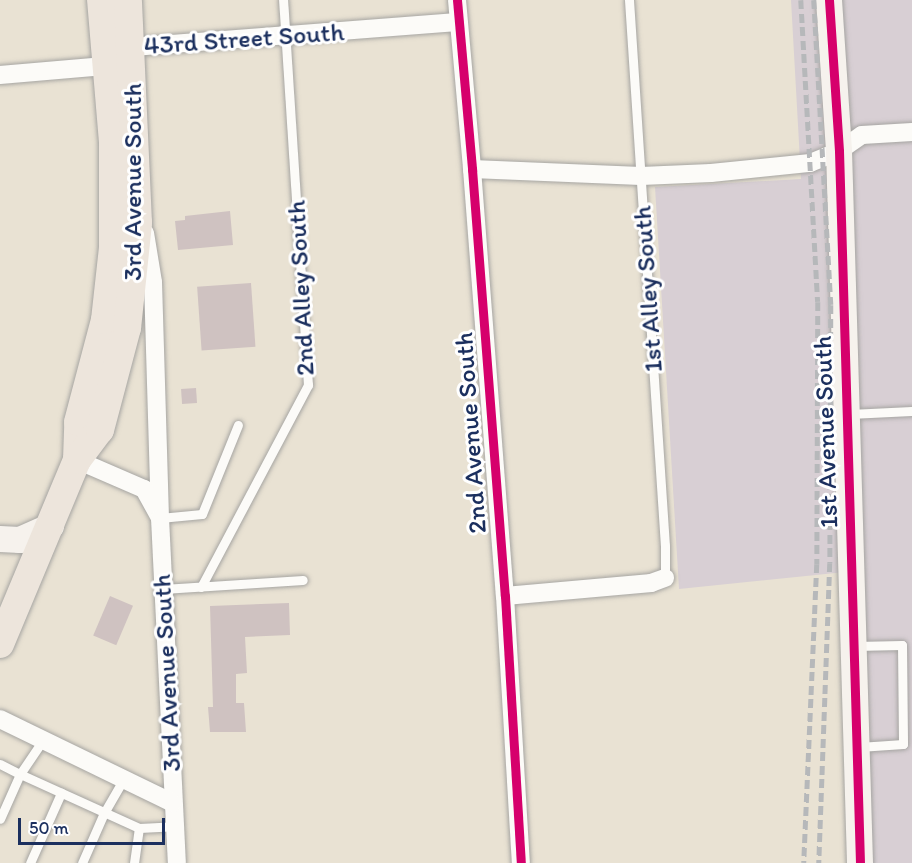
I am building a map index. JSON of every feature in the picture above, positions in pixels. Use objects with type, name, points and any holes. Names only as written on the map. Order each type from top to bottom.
[{"type":"main road","name":"3rd Avenue South","points":[[77,460],[78,423],[102,332],[113,248],[114,178],[101,0]]},
{"type":"main road","name":"3rd Avenue South","points":[[77,460],[100,430],[120,362],[137,257],[138,187],[128,0]]},
{"type":"main road","points":[[0,644],[77,460]]},
{"type":"street","name":"2nd Avenue South","points":[[456,0],[472,169],[505,596],[521,863]]},
{"type":"street","name":"1st Avenue South","points":[[829,0],[839,151],[860,863]]},
{"type":"street","name":"43rd Street South","points":[[105,66],[132,47],[458,22]]},
{"type":"street","points":[[0,75],[105,66]]},
{"type":"street","points":[[472,169],[641,176],[810,163],[839,151],[862,135],[912,132]]},
{"type":"street","points":[[138,187],[153,282],[160,518]]},
{"type":"street","name":"3rd Avenue South","points":[[77,460],[144,489],[160,518],[177,863]]},
{"type":"street","points":[[0,539],[20,540],[51,526]]},
{"type":"street","points":[[505,596],[651,583],[665,578]]},
{"type":"street","points":[[0,719],[173,802]]},
{"type":"lane","name":"2nd Alley South","points":[[201,587],[308,385],[283,0]]},
{"type":"lane","name":"1st Alley South","points":[[629,0],[665,578]]},
{"type":"lane","points":[[846,414],[912,411]]},
{"type":"lane","points":[[160,518],[202,514],[238,425]]},
{"type":"lane","points":[[163,589],[303,580]]},
{"type":"lane","points":[[854,646],[902,645],[912,642]]},
{"type":"lane","points":[[856,748],[903,744],[902,645]]},
{"type":"lane","points":[[0,819],[20,774],[43,740]]},
{"type":"lane","points":[[0,764],[139,828],[174,826]]},
{"type":"lane","points":[[82,863],[104,813],[124,779]]},
{"type":"lane","points":[[30,863],[61,793]]},
{"type":"lane","points":[[134,863],[139,828]]},
{"type":"shaded area","points":[[791,0],[912,0],[912,863],[850,863],[845,572],[679,589],[655,187],[801,179]]},
{"type":"building","points":[[230,211],[233,245],[178,250],[175,221],[185,220],[185,216]]},
{"type":"building","points":[[251,283],[255,347],[202,351],[197,287]]},
{"type":"building","points":[[196,388],[197,403],[182,404],[181,389]]},
{"type":"building","points":[[110,596],[133,606],[116,645],[93,636]]},
{"type":"building","points":[[289,603],[290,635],[245,637],[247,673],[236,674],[236,703],[244,703],[246,732],[210,732],[208,707],[213,707],[210,606]]},
{"type":"railway","points":[[801,0],[818,302],[817,564],[804,863]]},
{"type":"railway","points":[[814,0],[831,305],[830,563],[819,863]]},
{"type":"cycle path","points":[[457,0],[505,596],[521,863]]},
{"type":"cycle path","points":[[829,0],[839,151],[860,863]]}]
